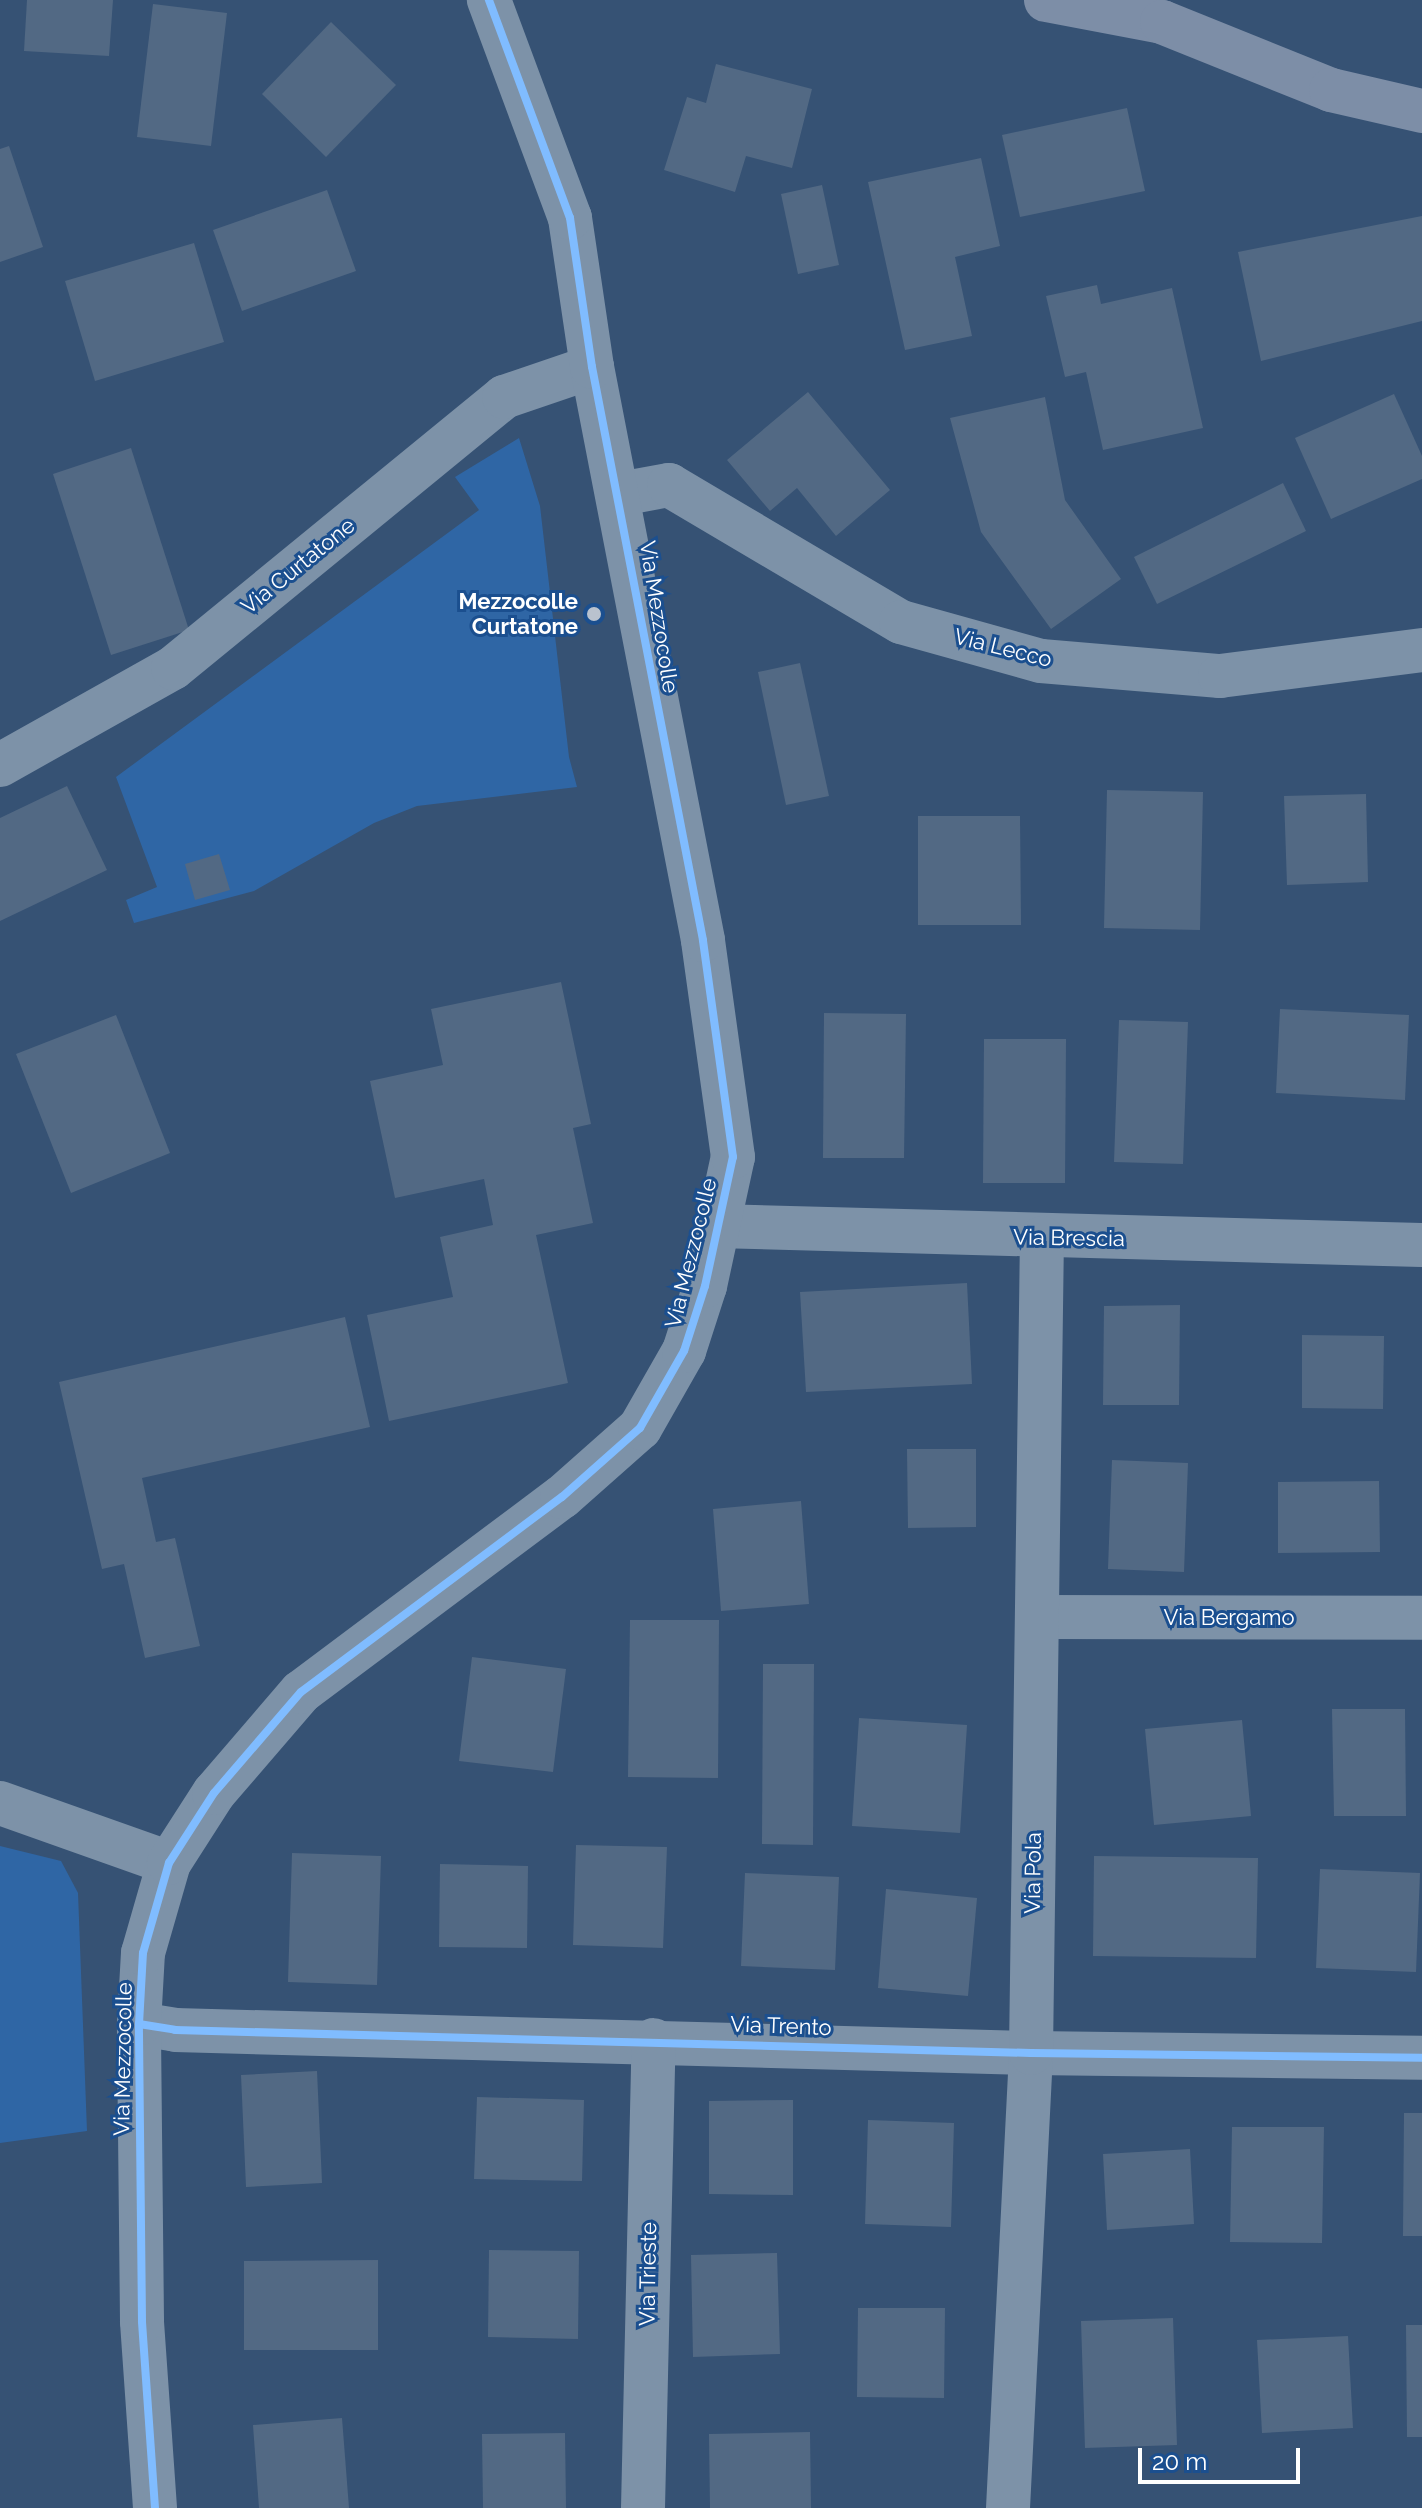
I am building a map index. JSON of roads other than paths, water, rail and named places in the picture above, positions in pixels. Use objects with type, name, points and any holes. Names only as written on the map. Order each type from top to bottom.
[{"type":"main road","points":[[1046,0],[1165,11],[1331,90],[1422,111]]},
{"type":"street","name":"Via Mezzocolle","points":[[155,2508],[142,2321],[139,2024],[143,1953],[169,1863],[214,1793],[301,1692],[562,1497],[640,1428],[684,1351],[705,1286],[733,1157],[703,940],[670,792],[620,494],[592,367],[570,218],[489,0]]},
{"type":"street","name":"Via Curtatone","points":[[0,765],[173,668],[504,397],[592,367]]},
{"type":"street","name":"Via Lecco","points":[[620,494],[669,485],[901,622],[1041,661],[1220,676],[1422,650]]},
{"type":"street","name":"Via Brescia","points":[[716,1226],[1042,1238],[1422,1245]]},
{"type":"street","name":"Via Pola","points":[[1008,2508],[1031,2053],[1042,1238]]},
{"type":"street","name":"Via Bergamo","points":[[1037,1617],[1422,1618]]},
{"type":"street","points":[[0,1803],[169,1863]]},
{"type":"street","name":"Via Trento","points":[[139,2024],[175,2030],[654,2040],[1031,2053],[1422,2058]]},
{"type":"street","name":"Via Trieste","points":[[643,2508],[654,2040]]},
{"type":"place","name":"Mezzocolle Curtatone","points":[[594,614]]}]
